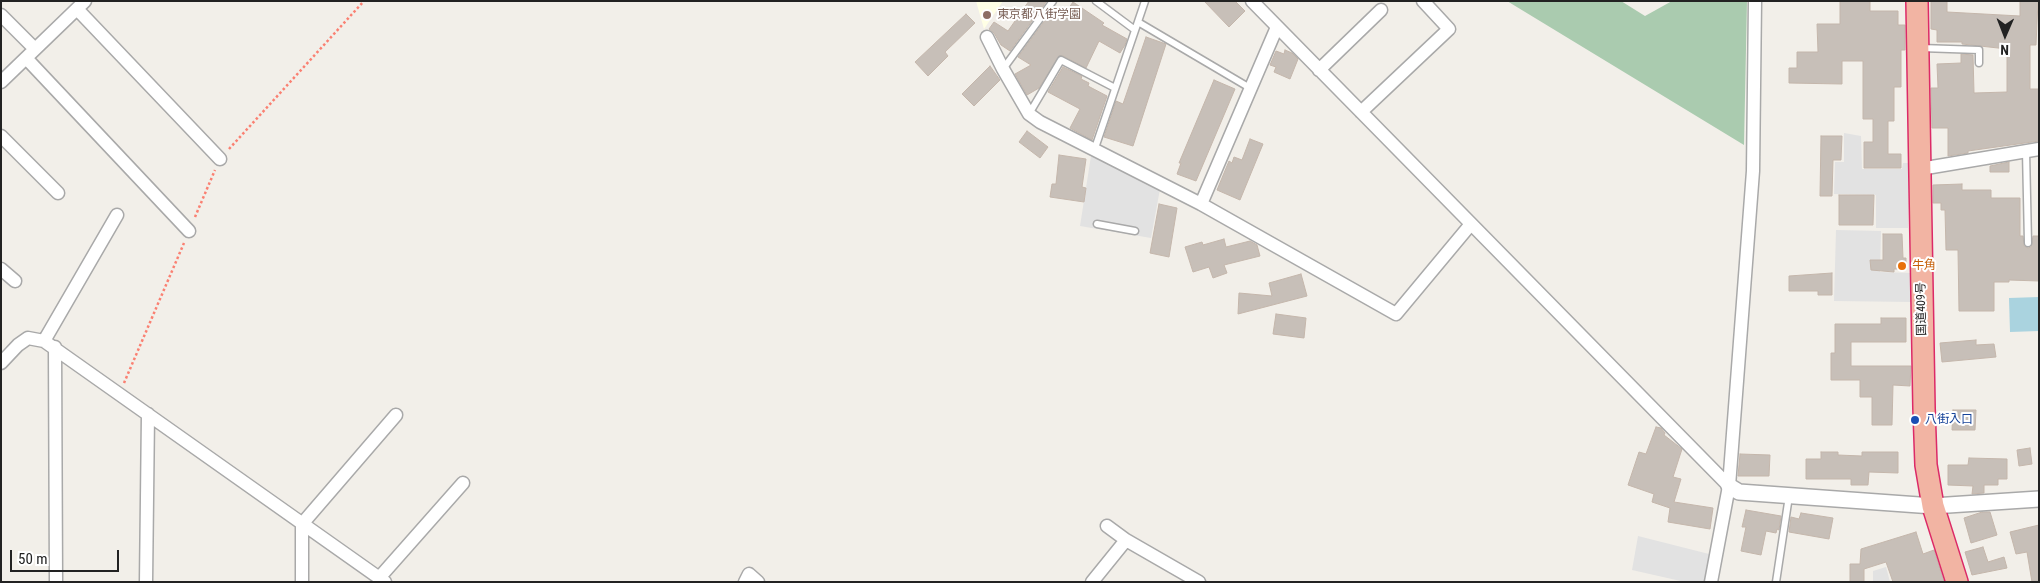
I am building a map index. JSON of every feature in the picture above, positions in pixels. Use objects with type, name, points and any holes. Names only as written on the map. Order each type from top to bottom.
[{"type":"highway","name":"国道409号","points":[[1917,1],[1926,465],[1933,506],[1958,582]]},
{"type":"street","points":[[1361,112],[1449,29],[1423,1]]},
{"type":"street","points":[[1710,582],[1729,486],[1753,171],[1755,1]]},
{"type":"street","points":[[1260,4],[1277,27],[1729,486],[1739,492],[1789,494],[1933,506],[2039,499]]},
{"type":"street","points":[[1,82],[81,5],[220,159]]},
{"type":"street","points":[[1319,70],[1381,10]]},
{"type":"street","points":[[1,15],[30,54],[189,231]]},
{"type":"street","points":[[1201,204],[1277,27]]},
{"type":"street","points":[[988,37],[1003,69],[1029,114],[1040,122],[1201,204],[1396,314],[1471,224]]},
{"type":"street","points":[[1,136],[58,193]]},
{"type":"street","points":[[1920,168],[2032,150]]},
{"type":"street","points":[[56,582],[49,344],[117,215]]},
{"type":"street","points":[[1,269],[16,281]]},
{"type":"street","points":[[1,363],[18,345],[28,338],[49,344],[382,580],[463,483]]},
{"type":"street","points":[[146,582],[148,414]]},
{"type":"street","points":[[302,582],[302,524],[396,415]]},
{"type":"street","points":[[1107,526],[1179,577],[1199,582]]},
{"type":"street","points":[[1092,582],[1126,540]]},
{"type":"street","points":[[745,582],[749,574],[758,582]]},
{"type":"lane","points":[[1003,69],[1054,1]]},
{"type":"lane","points":[[1096,1],[1135,30]]},
{"type":"lane","points":[[1094,151],[1145,1]]},
{"type":"lane","points":[[1138,22],[1250,88]]},
{"type":"lane","points":[[1918,48],[1979,50],[1979,63]]},
{"type":"lane","points":[[1029,114],[1061,60],[1115,88]]},
{"type":"lane","points":[[2028,243],[2032,150]]},
{"type":"lane","points":[[1097,224],[1135,231]]},
{"type":"lane","points":[[1776,582],[1789,494]]},
{"type":"path","points":[[119,394],[220,159],[364,1]]},
{"type":"shaded area","name":"東京都八街学園","points":[[976,1],[1003,1],[984,29]]},
{"type":"shaded area","points":[[1507,1],[1621,1],[1645,16],[1672,1],[1747,1],[1744,145]]},
{"type":"shaded area","points":[[1844,133],[1861,136],[1862,169],[1902,169],[1903,163],[1909,163],[1908,228],[1876,228],[1876,195],[1834,194],[1835,162],[1844,162]]},
{"type":"shaded area","points":[[1091,156],[1160,189],[1151,238],[1080,226]]},
{"type":"shaded area","points":[[1836,230],[1881,231],[1880,272],[1912,273],[1912,302],[1834,301]]},
{"type":"shaded area","points":[[1638,536],[1709,554],[1705,582],[1685,582],[1632,570]]},
{"type":"shaded area","points":[[1886,567],[1890,582],[1873,582],[1873,571]]},
{"type":"water","points":[[2039,297],[2039,331],[2010,332],[2009,298]]},
{"type":"building","points":[[1029,1],[1046,2],[1010,51],[1001,45],[994,33],[989,29],[994,22],[1008,31]]},
{"type":"building","points":[[1204,1],[1235,1],[1245,11],[1229,27]]},
{"type":"building","points":[[1840,1],[1870,1],[1870,11],[1898,11],[1898,25],[1905,25],[1905,50],[1901,50],[1901,87],[1894,87],[1894,121],[1888,121],[1888,154],[1901,154],[1901,168],[1864,168],[1864,142],[1873,142],[1873,119],[1863,119],[1863,61],[1842,61],[1842,84],[1789,83],[1789,68],[1797,68],[1797,52],[1818,52],[1817,24],[1840,24]]},
{"type":"building","points":[[1931,1],[1947,1],[1947,12],[2020,16],[2020,1],[2038,1],[2036,45],[2030,45],[2030,89],[2039,89],[2039,141],[1968,151],[1968,153],[1948,156],[1948,128],[1932,128],[1931,88],[1938,88],[1937,64],[1961,63],[1961,54],[1973,55],[1974,93],[2007,92],[2007,49],[1962,44],[1962,42],[1937,42],[1937,30],[1931,29]]},
{"type":"building","points":[[1073,2],[1104,23],[1102,25],[1127,39],[1125,45],[1120,53],[1099,41],[1086,68],[1063,56],[1059,56],[1039,88],[1027,95],[1015,74],[1031,65],[1018,57],[1054,8],[1064,15]]},
{"type":"building","points":[[966,14],[975,23],[945,52],[948,56],[928,76],[915,62]]},
{"type":"building","points":[[1146,37],[1166,44],[1133,146],[1104,137],[1116,101],[1123,104]]},
{"type":"building","points":[[1285,50],[1292,53],[1298,59],[1290,79],[1274,72],[1276,67],[1270,65],[1276,51],[1284,54]]},
{"type":"building","points":[[990,66],[1000,80],[974,106],[962,94]]},
{"type":"building","points":[[1063,67],[1082,76],[1081,79],[1089,83],[1088,86],[1107,96],[1092,140],[1070,128],[1080,109],[1048,92]]},
{"type":"building","points":[[1214,80],[1235,89],[1196,181],[1177,174],[1181,163],[1179,163]]},
{"type":"building","points":[[1027,131],[1048,147],[1040,158],[1019,142]]},
{"type":"building","points":[[1821,136],[1842,136],[1841,160],[1833,160],[1832,196],[1820,196]]},
{"type":"building","points":[[1250,139],[1263,144],[1240,200],[1217,190],[1229,161],[1232,163],[1234,157],[1242,160]]},
{"type":"building","points":[[1059,155],[1086,159],[1082,187],[1086,188],[1084,202],[1050,197],[1052,184],[1056,184]]},
{"type":"building","points":[[2009,162],[2009,172],[1990,172],[1990,166]]},
{"type":"building","points":[[1962,184],[1962,190],[1991,190],[1991,198],[2020,198],[2020,236],[2023,236],[2024,246],[2031,247],[2033,236],[2039,236],[2039,281],[2009,280],[2009,282],[1994,282],[1994,311],[1959,311],[1958,250],[1946,250],[1945,210],[1941,210],[1941,203],[1933,203],[1933,185]]},
{"type":"building","points":[[1839,195],[1874,195],[1873,225],[1839,225]]},
{"type":"building","points":[[1159,204],[1177,208],[1169,257],[1150,253]]},
{"type":"building","points":[[1883,234],[1902,234],[1903,258],[1906,258],[1906,269],[1894,269],[1894,272],[1871,270],[1870,260],[1883,260]]},
{"type":"building","points":[[1224,239],[1226,247],[1250,241],[1257,245],[1260,256],[1224,265],[1227,273],[1213,278],[1209,267],[1193,272],[1185,247],[1202,242],[1203,245]]},
{"type":"building","points":[[1832,273],[1832,295],[1818,295],[1818,291],[1789,291],[1789,276]]},
{"type":"building","points":[[1301,274],[1307,296],[1238,314],[1239,293],[1272,296],[1269,283]]},
{"type":"building","points":[[1276,314],[1306,318],[1304,338],[1273,334]]},
{"type":"building","points":[[1881,318],[1906,318],[1906,342],[1851,342],[1851,366],[1911,366],[1910,386],[1893,385],[1892,425],[1872,425],[1872,397],[1860,397],[1860,380],[1831,380],[1831,353],[1835,353],[1835,324],[1881,324]]},
{"type":"building","points":[[1976,340],[1976,345],[1994,344],[1996,357],[1942,362],[1940,343]]},
{"type":"building","points":[[1953,410],[1976,410],[1975,430],[1952,430]]},
{"type":"building","points":[[1656,427],[1661,428],[1665,433],[1664,435],[1682,449],[1673,477],[1681,479],[1674,502],[1713,508],[1710,529],[1668,522],[1670,508],[1652,502],[1654,494],[1628,485],[1639,452],[1646,454]]},
{"type":"building","points":[[2030,448],[2032,464],[2019,466],[2017,450]]},
{"type":"building","points":[[1821,452],[1838,452],[1838,455],[1862,456],[1862,452],[1898,452],[1898,473],[1869,472],[1868,485],[1851,485],[1851,479],[1806,479],[1806,459],[1821,459]]},
{"type":"building","points":[[1740,454],[1770,455],[1769,476],[1738,476]]},
{"type":"building","points":[[1969,458],[2007,459],[2007,479],[1998,479],[1998,485],[1984,485],[1984,493],[1972,494],[1973,486],[1948,485],[1948,465],[1968,465]]},
{"type":"building","points":[[1746,510],[1781,516],[1779,530],[1777,529],[1776,533],[1766,531],[1761,555],[1741,551],[1746,527],[1742,527]]},
{"type":"building","points":[[1982,512],[1990,512],[1997,535],[1971,543],[1964,518]]},
{"type":"building","points":[[1801,513],[1833,518],[1829,539],[1789,532],[1791,517],[1799,519]]},
{"type":"building","points":[[2039,525],[2039,582],[2032,582],[2027,552],[2016,554],[2010,532]]},
{"type":"building","points":[[1916,532],[1923,554],[1934,550],[1944,582],[1893,582],[1886,562],[1864,569],[1864,582],[1850,582],[1850,564],[1860,564],[1861,549]]},
{"type":"building","points":[[1983,547],[1988,562],[2004,557],[2007,568],[1972,575],[1965,552]]},
{"type":"place","name":"東京都八街学園","points":[[987,15]]},
{"type":"place","name":"牛角","points":[[1902,266]]},
{"type":"place","name":"八街入口","points":[[1915,420]]}]
